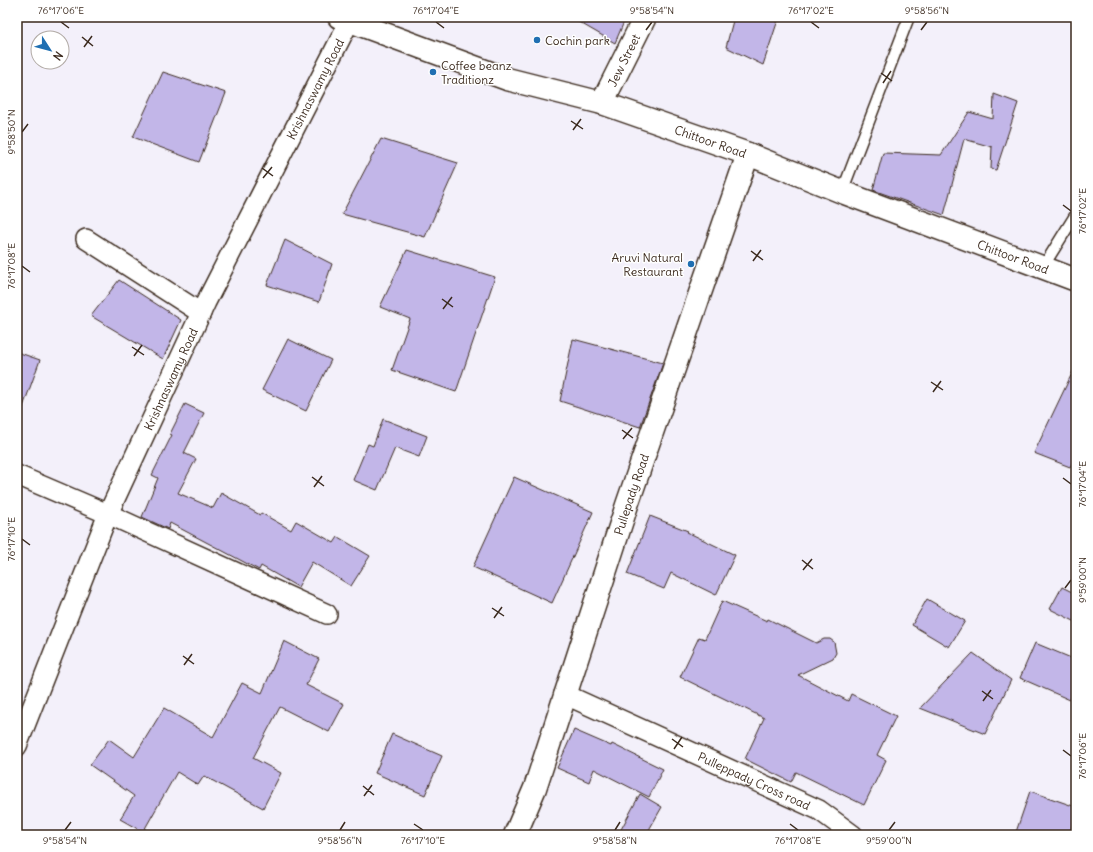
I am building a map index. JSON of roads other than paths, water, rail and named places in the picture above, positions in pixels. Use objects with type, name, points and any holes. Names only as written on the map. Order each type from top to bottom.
[{"type":"street","name":"Jew Street","points":[[602,103],[645,17]]},
{"type":"street","name":"Chittoor Road","points":[[344,20],[506,79],[602,103],[748,154],[842,192],[1076,280]]},
{"type":"street","name":"Krishnaswamy Road","points":[[17,746],[108,514],[201,313],[344,20]]},
{"type":"street","name":"Pullepady Road","points":[[516,835],[538,781],[560,714],[564,694],[748,154]]},
{"type":"street","points":[[86,239],[201,313]]},
{"type":"street","points":[[17,475],[108,514],[327,614]]},
{"type":"street","name":"Pulleppady Cross road","points":[[564,694],[819,810],[853,835]]},
{"type":"lane","points":[[842,192],[909,17]]},
{"type":"lane","points":[[1043,267],[1076,214]]},
{"type":"place","name":"Cochin park","points":[[537,40]]},
{"type":"place","name":"Coffee beanz Traditionz","points":[[433,72]]},
{"type":"place","name":"Aruvi Natural Restaurant","points":[[691,264]]}]
